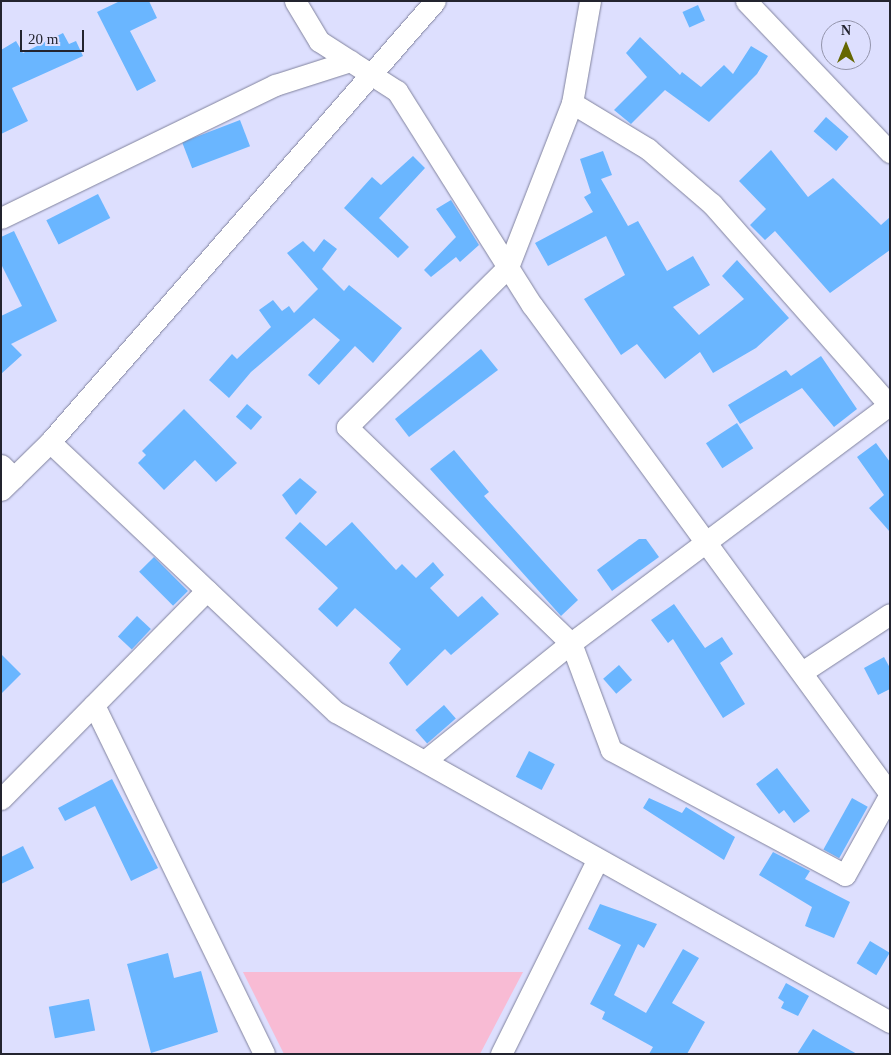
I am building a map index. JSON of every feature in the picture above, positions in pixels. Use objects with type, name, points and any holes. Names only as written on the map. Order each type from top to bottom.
[{"type":"street","points":[[294,1],[319,41],[397,91],[508,267],[890,794],[845,875],[611,750],[571,642],[347,427],[508,267],[572,103],[590,1]]},
{"type":"street","points":[[5,478],[50,442],[369,73],[435,1]]},
{"type":"street","points":[[746,1],[890,152]]},
{"type":"street","points":[[1,218],[275,85],[350,61]]},
{"type":"street","points":[[427,759],[571,642],[889,405],[712,204],[648,149],[572,103]]},
{"type":"street","points":[[50,442],[336,712],[427,759],[597,861],[890,1022]]},
{"type":"street","points":[[1,799],[207,590]]},
{"type":"street","points":[[802,672],[890,614]]},
{"type":"street","points":[[94,705],[261,1053]]},
{"type":"street","points":[[501,1054],[597,861]]},
{"type":"shaded area","points":[[243,972],[523,972],[480,1054],[284,1054]]},
{"type":"building","points":[[120,1],[149,1],[157,18],[130,31],[156,81],[137,91],[97,12]]},
{"type":"building","points":[[698,5],[705,21],[689,27],[682,12]]},
{"type":"building","points":[[63,33],[69,44],[76,41],[83,56],[12,88],[28,121],[1,134],[1,50],[16,41],[23,53]]},
{"type":"building","points":[[640,37],[680,75],[682,72],[701,87],[724,65],[733,74],[751,46],[768,56],[757,74],[709,122],[665,90],[631,124],[614,110],[647,77],[626,53]]},
{"type":"building","points":[[826,117],[849,137],[836,151],[814,131]]},
{"type":"building","points":[[240,120],[250,146],[192,168],[182,142]]},
{"type":"building","points":[[771,150],[808,197],[833,178],[881,225],[890,217],[890,250],[830,293],[775,231],[765,240],[750,225],[766,209],[739,181]]},
{"type":"building","points":[[603,151],[612,175],[601,179],[628,226],[638,221],[667,271],[693,256],[710,285],[673,307],[699,335],[744,299],[722,276],[737,260],[789,318],[756,348],[713,373],[700,352],[665,379],[637,344],[621,355],[584,299],[625,275],[606,236],[548,266],[535,243],[593,212],[584,197],[591,193],[580,159]]},
{"type":"building","points":[[413,156],[425,168],[379,218],[409,247],[398,258],[344,208],[372,177],[381,185]]},
{"type":"building","points":[[98,194],[110,218],[59,244],[46,220]]},
{"type":"building","points":[[451,200],[479,245],[460,262],[456,257],[431,277],[424,270],[456,237],[436,209]]},
{"type":"building","points":[[14,231],[57,321],[11,344],[22,355],[1,374],[1,316],[22,306],[1,264],[1,237]]},
{"type":"building","points":[[324,239],[337,249],[322,269],[344,291],[349,285],[402,328],[373,363],[355,346],[319,385],[308,375],[340,340],[314,318],[251,372],[229,398],[209,380],[232,354],[237,359],[271,327],[259,310],[273,300],[282,311],[289,306],[294,313],[318,289],[287,253],[303,241],[314,252]]},
{"type":"building","points":[[481,349],[498,370],[409,437],[395,419]]},
{"type":"building","points":[[821,356],[857,409],[834,427],[802,388],[740,424],[728,405],[786,370],[791,376]]},
{"type":"building","points":[[247,404],[262,417],[251,430],[236,417]]},
{"type":"building","points":[[184,409],[237,463],[216,482],[195,460],[164,490],[138,463],[146,455],[142,451]]},
{"type":"building","points":[[737,423],[753,448],[722,468],[706,443]]},
{"type":"building","points":[[876,443],[890,462],[890,532],[869,508],[884,495],[857,457]]},
{"type":"building","points":[[454,450],[489,492],[484,496],[578,600],[561,616],[430,469]]},
{"type":"building","points":[[300,478],[317,492],[296,515],[282,495]]},
{"type":"building","points":[[300,522],[326,546],[352,522],[396,570],[402,564],[416,578],[433,562],[444,575],[430,588],[458,617],[482,596],[499,614],[451,655],[445,649],[407,686],[389,663],[401,649],[355,608],[337,627],[318,609],[338,588],[285,538]]},
{"type":"building","points":[[639,539],[646,539],[659,557],[612,591],[597,570]]},
{"type":"building","points":[[154,557],[188,591],[173,606],[139,572]]},
{"type":"building","points":[[674,604],[705,648],[722,637],[733,654],[720,663],[745,704],[723,718],[673,639],[668,643],[651,620]]},
{"type":"building","points":[[137,616],[151,629],[132,649],[118,636]]},
{"type":"building","points":[[1,654],[21,674],[1,694]]},
{"type":"building","points":[[884,657],[890,668],[890,689],[878,695],[864,668]]},
{"type":"building","points":[[619,665],[632,680],[616,694],[603,679]]},
{"type":"building","points":[[444,705],[456,719],[427,744],[415,730]]},
{"type":"building","points":[[529,751],[555,764],[542,790],[516,777]]},
{"type":"building","points":[[777,768],[810,811],[794,823],[784,810],[779,814],[756,784]]},
{"type":"building","points":[[112,779],[158,868],[131,881],[95,806],[65,821],[58,808]]},
{"type":"building","points":[[649,798],[682,813],[686,807],[735,837],[724,860],[643,808]]},
{"type":"building","points":[[852,798],[868,807],[839,858],[823,850]]},
{"type":"building","points":[[23,846],[34,868],[1,884],[1,857]]},
{"type":"building","points":[[773,852],[810,871],[805,879],[850,902],[834,938],[805,926],[812,907],[759,875]]},
{"type":"building","points":[[600,904],[657,924],[644,948],[638,944],[614,995],[646,1013],[683,949],[699,958],[672,1003],[705,1022],[687,1054],[649,1054],[653,1047],[602,1019],[605,1012],[590,1004],[621,945],[588,929]]},
{"type":"building","points":[[870,941],[890,953],[876,975],[857,963]]},
{"type":"building","points":[[168,953],[174,978],[201,971],[218,1032],[151,1053],[127,964]]},
{"type":"building","points":[[786,983],[809,996],[798,1016],[781,1008],[784,1002],[778,998]]},
{"type":"building","points":[[89,999],[95,1030],[55,1038],[49,1007]]},
{"type":"building","points":[[813,1029],[823,1035],[857,1054],[797,1054]]}]
